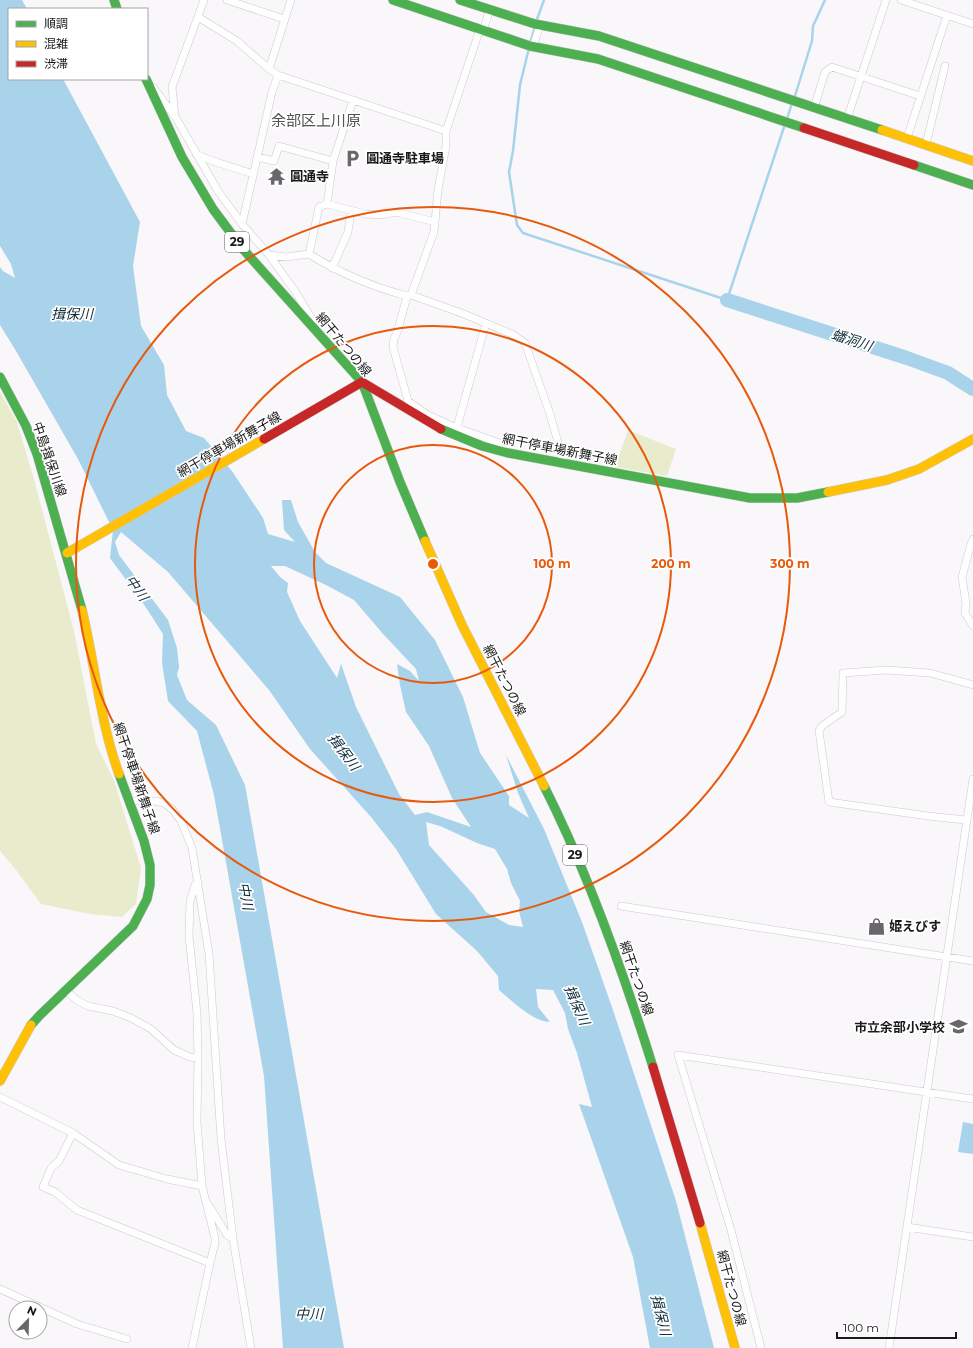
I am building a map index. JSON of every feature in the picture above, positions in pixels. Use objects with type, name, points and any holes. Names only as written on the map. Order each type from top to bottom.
[{"type":"main road","points":[[392,0],[533,47],[598,59],[973,185]]},
{"type":"main road","points":[[460,0],[540,25],[600,36],[973,161]]},
{"type":"main road","name":"網干たつの線","points":[[147,81],[182,157],[213,209],[242,248],[362,382],[400,482],[462,624],[557,812],[598,910],[628,988],[660,1087],[715,1272],[735,1348]]},
{"type":"main road","name":"中島揖保川線","points":[[0,378],[26,426],[71,551]]},
{"type":"main road","name":"網干停車場新舞子線","points":[[0,1081],[28,1029],[40,1015],[133,926],[147,899],[150,886],[150,865],[144,841],[118,772],[107,737],[71,551],[362,382],[413,414],[446,432],[482,446],[564,464],[750,498],[797,498],[887,480],[919,469],[973,439]]},
{"type":"street","points":[[176,118],[172,87],[204,0]]},
{"type":"street","points":[[227,0],[284,19]]},
{"type":"street","points":[[269,69],[291,0]]},
{"type":"street","points":[[846,119],[886,0]]},
{"type":"street","points":[[901,0],[973,24]]},
{"type":"street","points":[[490,10],[446,131],[446,146],[438,190],[434,232],[409,295],[394,338],[393,347],[408,400],[428,415],[502,444],[502,451]]},
{"type":"street","points":[[907,138],[948,15]]},
{"type":"street","points":[[198,17],[237,41],[269,69],[278,74],[446,131]]},
{"type":"street","points":[[533,47],[540,25]]},
{"type":"street","points":[[926,144],[945,66]]},
{"type":"street","points":[[814,108],[826,72],[832,67],[920,96]]},
{"type":"street","points":[[242,224],[272,92],[278,74]]},
{"type":"street","points":[[147,81],[156,90],[176,118],[218,191],[242,224],[269,255],[296,291],[320,334]]},
{"type":"street","points":[[327,204],[334,161],[353,100]]},
{"type":"street","points":[[257,157],[274,161],[279,146],[334,161]]},
{"type":"street","points":[[196,154],[212,162],[230,166],[253,174]]},
{"type":"street","points":[[309,254],[319,207],[327,204],[365,214],[381,215],[400,213],[435,222]]},
{"type":"street","points":[[332,268],[348,232],[351,211]]},
{"type":"street","points":[[269,255],[274,254],[286,257],[309,254],[332,268],[372,285],[409,295],[486,323],[514,335],[525,343],[550,414],[564,464]]},
{"type":"street","points":[[457,427],[486,323]]},
{"type":"street","points":[[973,539],[962,577],[966,603],[965,613],[973,626]]},
{"type":"street","points":[[968,822],[829,802],[819,730],[822,726],[842,712],[843,673],[886,670],[930,673],[973,685]]},
{"type":"street","points":[[889,1348],[968,822],[973,779]]},
{"type":"street","points":[[130,803],[134,801],[154,801],[164,803],[172,808],[181,821],[189,838],[198,882],[209,954],[221,1139],[233,1239],[251,1348]]},
{"type":"street","points":[[192,1348],[215,1238],[202,1186],[197,1122],[198,1013],[188,936],[190,901],[195,885],[198,882]]},
{"type":"street","points":[[621,906],[973,961]]},
{"type":"street","points":[[66,991],[78,1001],[88,1006],[112,1011],[130,1018],[151,1029],[174,1050],[190,1057],[198,1058]]},
{"type":"street","points":[[761,1348],[731,1230],[678,1055],[973,1099]]},
{"type":"street","points":[[0,1097],[72,1133],[119,1165],[166,1179],[202,1186]]},
{"type":"street","points":[[72,1133],[59,1161],[51,1168],[43,1187],[55,1192],[77,1210],[210,1262]]},
{"type":"street","points":[[206,1202],[227,1235],[233,1239]]},
{"type":"street","points":[[907,1227],[973,1237]]},
{"type":"street","points":[[0,1289],[77,1324],[127,1339]]},
{"type":"green space","points":[[0,392],[17,422],[34,479],[74,631],[96,744],[114,780],[141,868],[136,904],[122,917],[90,914],[41,904],[0,851]]},
{"type":"green space","points":[[628,430],[676,449],[667,476],[615,467]]},
{"type":"water","name":"揖保川","points":[[0,0],[22,0],[26,8],[8,8],[8,80],[64,80],[140,222],[133,266],[141,326],[164,365],[167,395],[186,431],[204,438],[232,471],[263,518],[268,534],[295,542],[284,530],[282,500],[291,500],[298,522],[315,552],[326,563],[400,597],[435,640],[463,697],[480,753],[509,796],[509,805],[529,818],[518,793],[506,755],[544,829],[582,922],[613,1010],[676,1201],[714,1348],[650,1348],[633,1257],[579,1104],[592,1107],[577,1053],[568,1029],[565,1013],[553,990],[536,989],[538,1007],[550,1022],[537,1019],[530,1015],[499,990],[498,976],[477,951],[436,914],[396,849],[371,817],[310,749],[269,690],[168,572],[121,532],[115,542],[119,555],[168,620],[177,648],[179,667],[177,675],[187,700],[216,725],[245,785],[344,1348],[283,1348],[264,1076],[214,795],[197,731],[168,701],[162,663],[163,634],[143,603],[110,558],[113,530],[78,459],[0,325],[0,267],[3,271],[15,278],[11,264],[0,246]],"holes":[[[271,566],[285,566],[354,600],[416,669],[419,681],[410,671],[397,664],[406,712],[429,746],[452,798],[471,827],[427,812],[415,815],[399,794],[356,707],[341,664],[337,678],[300,621],[287,592],[288,583],[280,577]],[[426,822],[440,826],[477,843],[495,849],[507,869],[511,883],[520,901],[519,911],[523,927],[509,925],[486,912],[473,894],[429,845]]]},
{"type":"water","points":[[963,1122],[973,1124],[973,1154],[958,1152]]},
{"type":"waterway","points":[[536,22],[544,0]]},
{"type":"waterway","points":[[794,99],[812,41],[813,26],[825,0]]},
{"type":"waterway","points":[[530,43],[535,27]]},
{"type":"waterway","points":[[529,48],[520,85],[513,151],[509,172],[517,225],[523,233],[727,300],[785,124]]},
{"type":"waterway","points":[[787,119],[792,103]]},
{"type":"waterway","name":"蟠洞川","points":[[727,300],[907,358],[948,373],[973,389]]},
{"type":"traffic: fast","points":[[114,0],[117,8]]},
{"type":"traffic: fast","points":[[393,0],[530,46],[598,59],[804,128]]},
{"type":"traffic: fast","points":[[460,0],[535,24],[599,36],[882,130]]},
{"type":"traffic: fast","points":[[146,80],[182,157],[213,209],[242,248],[362,382],[400,482],[425,541]]},
{"type":"traffic: fast","points":[[914,165],[973,185]]},
{"type":"traffic: fast","points":[[0,377],[26,426],[37,454],[82,610]]},
{"type":"traffic: fast","points":[[441,429],[482,446],[508,453],[750,498],[797,498],[828,492]]},
{"type":"traffic: fast","points":[[31,1025],[133,926],[147,899],[150,885],[150,865],[144,841],[119,774]]},
{"type":"traffic: fast","points":[[544,786],[576,854],[604,924],[630,995],[653,1067]]},
{"type":"traffic: slow","points":[[882,130],[973,161]]},
{"type":"traffic: slow","points":[[67,553],[264,439]]},
{"type":"traffic: slow","points":[[828,492],[887,480],[919,469],[973,439]]},
{"type":"traffic: slow","points":[[425,541],[462,625],[544,786]]},
{"type":"traffic: slow","points":[[82,610],[102,713],[112,754],[119,774]]},
{"type":"traffic: slow","points":[[0,1081],[31,1025]]},
{"type":"traffic: slow","points":[[700,1223],[735,1348]]},
{"type":"traffic: jam","points":[[804,128],[914,165]]},
{"type":"traffic: jam","points":[[264,439],[362,382],[441,429]]},
{"type":"traffic: jam","points":[[653,1067],[700,1223]]},
{"type":"place","name":"圓通寺駐車場","points":[[353,158]]},
{"type":"place","name":"圓通寺","points":[[277,176]]},
{"type":"place","name":"姫えびす","points":[[876,926]]},
{"type":"place","name":"市立余部小学校","points":[[958,1027]]},
{"type":"district","name":"余部区上川原","points":[[316,121]]},
{"type":"water label","name":"中川","points":[[137,588]]},
{"type":"water label","name":"中川","points":[[246,896]]},
{"type":"water label","name":"中川","points":[[309,1314]]}]
